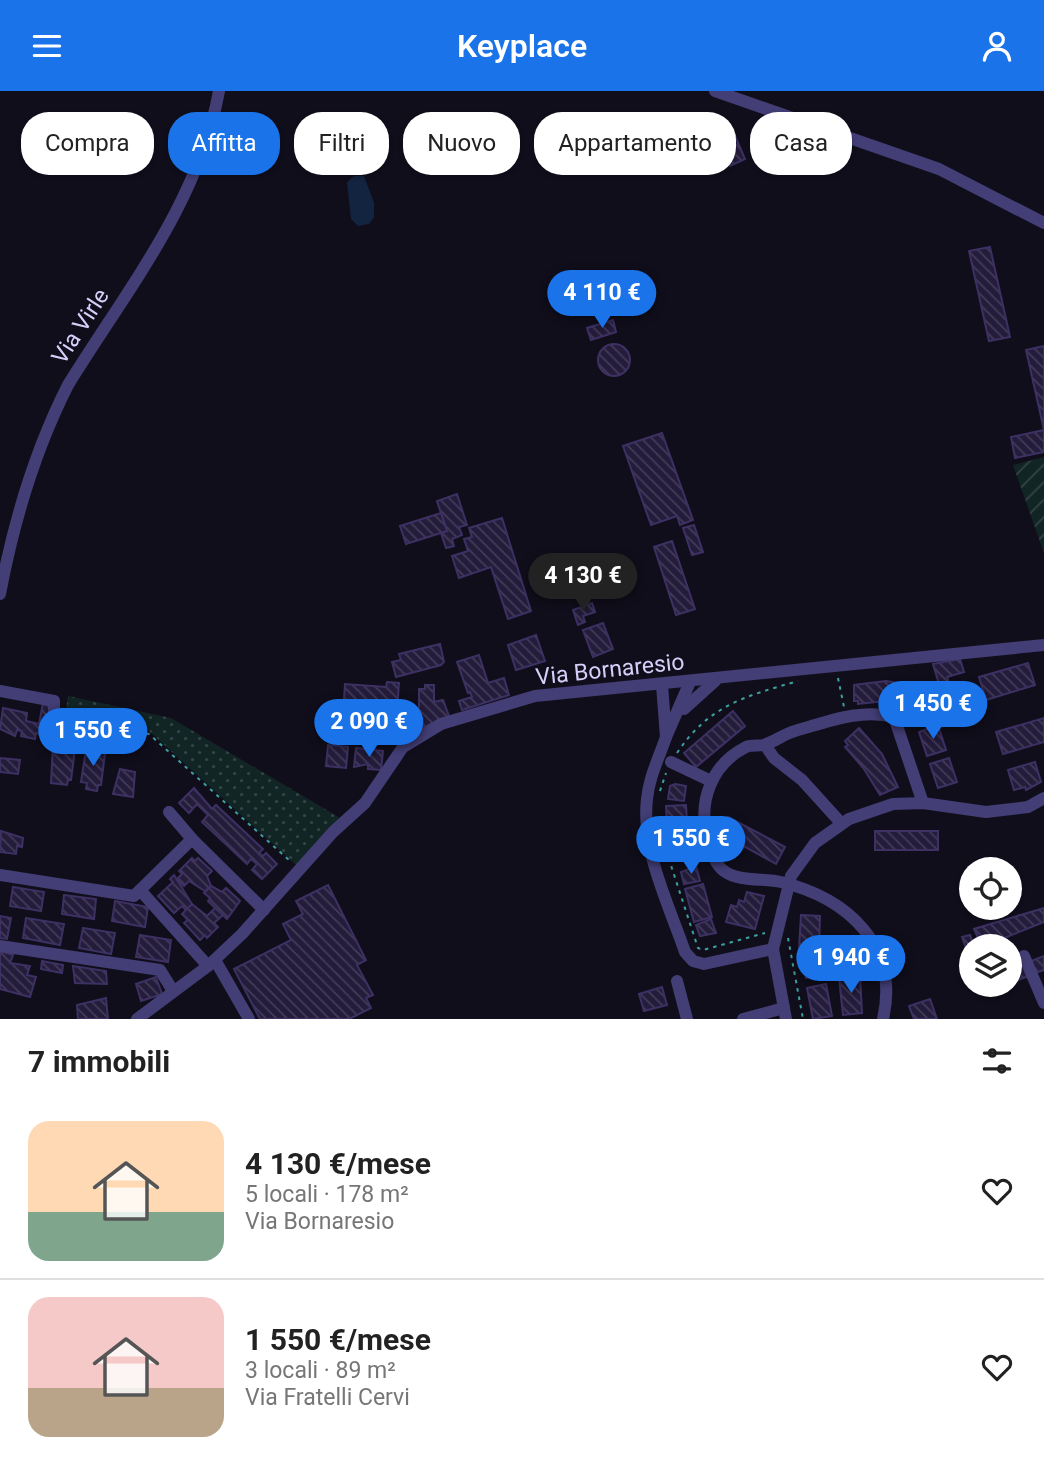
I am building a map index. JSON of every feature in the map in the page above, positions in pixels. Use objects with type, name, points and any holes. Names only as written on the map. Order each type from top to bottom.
[{"type":"street","name":"Via Virle","points":[[0,594],[20,504],[52,416],[68,385],[181,205],[200,162],[219,91]]},
{"type":"street","points":[[715,91],[939,169],[1044,223]]},
{"type":"street","points":[[1042,646],[1044,659]]},
{"type":"street","name":"Via Bornaresio","points":[[137,1019],[212,963],[300,872],[333,832],[365,803],[402,747],[441,724],[535,695],[717,680],[1042,646]]},
{"type":"street","points":[[675,719],[717,680]]},
{"type":"street","points":[[690,682],[651,775],[646,824],[652,854],[685,952],[693,961],[704,964],[774,949]]},
{"type":"street","points":[[662,685],[666,737]]},
{"type":"street","points":[[0,691],[54,701],[54,725],[111,731]]},
{"type":"street","points":[[883,1019],[886,994],[883,969],[862,924],[828,898],[788,884],[733,875],[719,866],[704,818],[711,781],[730,757],[754,744],[765,745],[780,735],[846,717],[878,713],[894,717],[923,803]]},
{"type":"street","points":[[765,745],[774,758],[803,780],[841,823]]},
{"type":"street","points":[[671,762],[711,781]]},
{"type":"street","points":[[743,1019],[785,1014],[774,949],[788,884],[815,843],[841,823],[893,804],[923,803],[986,812],[1028,807],[1044,797]]},
{"type":"street","points":[[169,812],[192,839],[264,910]]},
{"type":"street","points":[[0,875],[134,896],[192,839]]},
{"type":"street","points":[[140,890],[212,963],[249,1019]]},
{"type":"street","points":[[0,946],[160,970],[173,991]]},
{"type":"street","points":[[1024,956],[1044,1003]]},
{"type":"street","points":[[677,981],[687,1019]]},
{"type":"path","points":[[838,675],[846,717]]},
{"type":"path","points":[[659,797],[671,762],[695,729],[713,713],[733,701],[807,679]]},
{"type":"path","points":[[111,731],[149,734],[300,872]]},
{"type":"path","points":[[658,812],[663,841],[695,944],[700,950],[758,937],[769,928],[788,932],[803,1019]]},
{"type":"green space","points":[[1044,457],[1044,553],[1013,465]]},
{"type":"green space","points":[[68,696],[171,718],[340,818],[296,865],[149,731],[71,721],[66,710]]},
{"type":"water","points":[[354,176],[364,176],[374,203],[374,217],[369,224],[358,226],[351,219],[347,182]]},
{"type":"building","points":[[736,138],[745,159],[736,163]]},
{"type":"building","points":[[990,247],[1010,337],[989,341],[969,251]]},
{"type":"building","points":[[613,320],[616,332],[591,340],[587,328]]},
{"type":"building","points":[[614,344],[625,349],[630,360],[625,371],[614,376],[603,371],[598,360],[603,349]]},
{"type":"building","points":[[1044,346],[1044,430],[1026,350]]},
{"type":"building","points":[[1044,430],[1044,452],[1015,458],[1011,437]]},
{"type":"building","points":[[662,433],[693,520],[680,525],[677,516],[651,525],[623,446]]},
{"type":"building","points":[[457,494],[467,525],[459,527],[462,535],[452,539],[454,546],[446,548],[441,533],[447,531],[437,501]]},
{"type":"building","points":[[441,513],[447,531],[406,544],[400,526]]},
{"type":"building","points":[[502,518],[531,611],[508,619],[491,567],[459,578],[452,556],[468,551],[464,539],[472,537],[469,528]]},
{"type":"building","points":[[694,525],[703,552],[692,555],[683,528]]},
{"type":"building","points":[[672,541],[695,609],[676,615],[654,547]]},
{"type":"building","points":[[592,603],[595,612],[583,616],[585,622],[578,625],[573,610]]},
{"type":"building","points":[[603,623],[613,649],[593,657],[583,630]]},
{"type":"building","points":[[536,635],[545,661],[516,670],[508,645]]},
{"type":"building","points":[[440,644],[444,662],[441,665],[396,677],[392,662],[401,660],[399,654]]},
{"type":"building","points":[[479,655],[488,683],[504,678],[509,695],[462,710],[459,701],[472,697],[470,692],[468,693],[457,662]]},
{"type":"building","points":[[960,659],[964,672],[947,677],[953,696],[957,694],[961,706],[947,711],[933,664]]},
{"type":"building","points":[[1028,663],[1035,685],[986,700],[979,677]]},
{"type":"building","points":[[886,681],[918,686],[916,704],[886,701],[858,704],[858,701],[854,701],[854,685]]},
{"type":"building","points":[[387,682],[399,683],[397,710],[347,706],[347,713],[343,713],[345,684],[386,687]]},
{"type":"building","points":[[425,685],[434,685],[434,702],[443,700],[449,716],[401,738],[398,732],[411,725],[407,716],[419,707],[419,689],[425,689]]},
{"type":"building","points":[[43,703],[51,705],[45,735],[36,733],[35,739],[21,736],[22,731],[17,730],[15,736],[0,729],[3,708],[27,713],[26,721],[39,724]]},
{"type":"building","points":[[733,711],[745,726],[696,767],[684,753]]},
{"type":"building","points":[[1044,718],[1044,742],[1003,754],[996,732]]},
{"type":"building","points":[[938,725],[946,750],[927,756],[919,732]]},
{"type":"building","points":[[859,728],[882,754],[898,787],[880,795],[864,769],[845,747],[848,745],[845,741]]},
{"type":"building","points":[[364,729],[365,742],[357,742],[356,730]]},
{"type":"building","points":[[328,745],[348,747],[346,768],[326,766]]},
{"type":"building","points":[[53,746],[75,749],[71,780],[68,780],[67,785],[51,783]]},
{"type":"building","points":[[91,746],[103,748],[105,753],[101,785],[98,785],[97,791],[86,789],[87,783],[81,782],[86,750],[91,750]]},
{"type":"building","points":[[356,748],[383,751],[381,770],[368,769],[368,764],[354,767]]},
{"type":"building","points":[[0,758],[20,760],[18,774],[0,772]]},
{"type":"building","points":[[949,758],[957,782],[938,788],[930,764]]},
{"type":"building","points":[[1035,762],[1041,782],[1026,790],[1025,787],[1014,790],[1008,770]]},
{"type":"building","points":[[120,769],[135,772],[133,797],[113,794]]},
{"type":"building","points":[[670,786],[686,786],[684,801],[668,799]]},
{"type":"building","points":[[194,788],[212,809],[216,805],[263,849],[259,853],[263,856],[266,853],[277,864],[262,879],[252,870],[257,864],[251,859],[247,864],[202,822],[208,815],[197,804],[189,813],[179,803]]},
{"type":"building","points":[[686,805],[688,838],[668,839],[666,806]]},
{"type":"building","points":[[728,817],[785,847],[776,864],[720,833]]},
{"type":"building","points":[[1,831],[23,838],[22,847],[17,846],[16,854],[0,852]]},
{"type":"building","points":[[875,831],[938,831],[938,850],[875,850]]},
{"type":"building","points":[[686,839],[690,854],[673,856],[670,843]]},
{"type":"building","points":[[192,858],[195,861],[198,858],[212,871],[207,876],[211,886],[205,891],[189,881],[184,886],[177,879],[182,874],[179,871]]},
{"type":"building","points":[[696,866],[700,881],[684,884],[681,872]]},
{"type":"building","points":[[174,875],[192,904],[186,910],[182,906],[174,913],[158,896],[173,882],[170,879]]},
{"type":"building","points":[[703,884],[712,917],[694,922],[685,889]]},
{"type":"building","points":[[328,885],[366,960],[357,965],[373,995],[366,998],[371,1008],[349,1019],[260,1019],[234,969],[291,940],[283,924],[303,914],[296,901]]},
{"type":"building","points":[[211,886],[222,892],[226,888],[240,901],[227,919],[208,901],[210,898],[204,893]]},
{"type":"building","points":[[13,887],[44,892],[41,911],[10,906]]},
{"type":"building","points":[[747,892],[764,896],[755,929],[726,922],[731,905],[737,907],[739,900],[744,902]]},
{"type":"building","points":[[64,895],[96,899],[94,919],[62,914]]},
{"type":"building","points":[[115,901],[148,907],[145,927],[112,921]]},
{"type":"building","points":[[192,904],[207,916],[215,908],[223,915],[214,923],[218,927],[207,938],[205,935],[200,940],[184,923],[188,920],[182,914]]},
{"type":"building","points":[[1044,908],[1044,922],[1014,934],[976,934],[974,929],[1004,920],[1022,920],[1022,915]]},
{"type":"building","points":[[801,915],[820,916],[819,947],[799,948]]},
{"type":"building","points":[[0,916],[11,918],[7,939],[0,938]]},
{"type":"building","points":[[26,918],[64,924],[60,945],[23,938]]},
{"type":"building","points":[[711,919],[716,933],[700,936],[696,925]]},
{"type":"building","points":[[83,928],[115,933],[111,954],[79,948]]},
{"type":"building","points":[[140,935],[171,940],[168,962],[136,957]]},
{"type":"building","points":[[848,938],[860,975],[839,978],[829,944]]},
{"type":"building","points":[[819,947],[824,975],[806,978],[799,948]]},
{"type":"building","points":[[0,951],[13,955],[10,963],[30,966],[27,975],[36,977],[30,997],[0,989]]},
{"type":"building","points":[[1044,956],[1044,970],[1035,973],[1031,961]]},
{"type":"building","points":[[42,961],[63,965],[62,973],[41,969]]},
{"type":"building","points":[[1025,964],[1029,976],[1022,979],[1022,965]]},
{"type":"building","points":[[73,966],[106,971],[107,984],[75,983]]},
{"type":"building","points":[[860,975],[862,1013],[843,1015],[839,978]]},
{"type":"building","points":[[156,977],[162,994],[141,1001],[136,984]]},
{"type":"building","points":[[826,984],[832,1016],[813,1019],[807,988]]},
{"type":"building","points":[[662,987],[667,1005],[644,1011],[639,994]]},
{"type":"building","points":[[106,998],[108,1019],[78,1019],[77,1005]]},
{"type":"building","points":[[930,999],[937,1019],[914,1019],[909,1006]]}]
